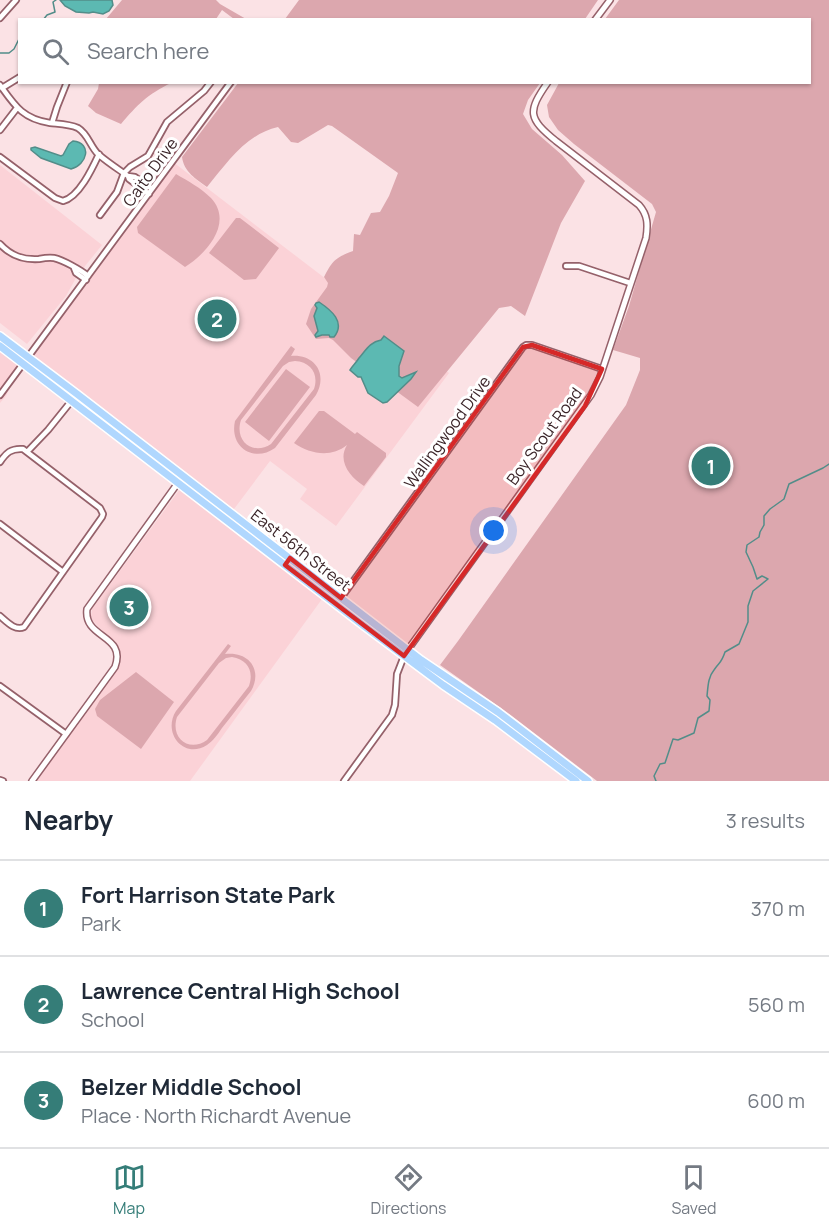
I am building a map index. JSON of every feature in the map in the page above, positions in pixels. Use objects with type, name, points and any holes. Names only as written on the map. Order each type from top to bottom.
[{"type":"main road","name":"East 56th Street","points":[[0,336],[71,401],[290,558],[341,598],[442,685],[496,720],[576,781]]},
{"type":"main road","name":"East 56th Street","points":[[0,346],[77,394],[285,565],[406,653],[498,712],[588,781]]},
{"type":"street","points":[[0,18],[16,0]]},
{"type":"street","points":[[596,18],[610,0]]},
{"type":"street","points":[[18,78],[1,86],[17,108],[34,120],[70,125],[78,129],[86,135],[99,154],[126,174],[129,179],[151,192]]},
{"type":"street","points":[[52,123],[66,84]]},
{"type":"street","points":[[100,215],[133,165],[147,157],[167,122],[209,84]]},
{"type":"street","name":"Caito Drive","points":[[0,395],[230,84]]},
{"type":"street","name":"Boy Scout Road","points":[[344,781],[393,712],[397,674],[406,653],[585,405],[597,384],[646,238],[648,222],[642,208],[539,125],[534,117],[533,109],[547,84]]},
{"type":"street","points":[[0,130],[17,108]]},
{"type":"street","points":[[0,157],[55,198],[63,201],[69,199],[79,189],[99,154]]},
{"type":"street","points":[[0,244],[9,253],[19,258],[55,258],[87,278]]},
{"type":"street","points":[[566,266],[579,266],[630,283]]},
{"type":"street","name":"Wallingwood Drive","points":[[341,598],[523,347],[532,345],[602,369]]},
{"type":"street","points":[[27,452],[77,394]]},
{"type":"street","points":[[0,462],[6,454],[21,448],[103,512],[102,517],[24,626],[15,628],[0,616]]},
{"type":"street","points":[[32,781],[115,667],[117,650],[112,643],[91,627],[86,615],[87,609],[181,479]]},
{"type":"street","points":[[0,524],[63,572]]},
{"type":"street","points":[[285,565],[290,558]]},
{"type":"street","points":[[0,686],[66,734]]},
{"type":"highlighted area","points":[[532,345],[602,369],[585,406],[404,656],[285,565],[290,558],[341,598],[523,347]]},
{"type":"shaded area","points":[[122,0],[216,0],[244,18],[233,18],[222,10],[217,18],[107,18]]},
{"type":"shaded area","points":[[299,0],[598,0],[586,18],[286,18]]},
{"type":"shaded area","points":[[619,0],[829,0],[829,781],[597,781],[508,713],[440,665],[626,405],[640,370],[640,358],[613,350],[629,306],[656,212],[652,204],[558,130],[549,117],[547,105],[558,84],[811,84],[811,18],[606,18]]},
{"type":"shaded area","points":[[99,84],[169,84],[143,100],[121,124],[96,113],[88,106]]},
{"type":"shaded area","points":[[237,84],[539,84],[528,100],[523,114],[532,129],[562,155],[585,181],[561,223],[525,316],[511,306],[499,308],[418,407],[351,358],[333,340],[316,339],[306,324],[311,309],[327,287],[328,283],[324,277],[330,267],[335,260],[353,251],[354,234],[360,235],[371,213],[380,212],[398,173],[328,125],[298,143],[291,142],[278,127],[256,136],[230,159],[207,187],[188,171],[182,157]]},
{"type":"shaded area","points":[[173,162],[449,373],[336,526],[300,499],[307,489],[270,461],[231,513],[28,357]]},
{"type":"shaded area","points":[[0,165],[102,245],[77,276],[66,296],[27,344],[0,323]]},
{"type":"shaded area","points":[[176,174],[211,198],[220,218],[209,246],[185,267],[138,233],[137,227]]},
{"type":"shaded area","points":[[236,218],[240,218],[279,248],[256,279],[244,280],[209,253]]},
{"type":"shaded area","points":[[291,346],[295,349],[291,356],[307,358],[317,367],[321,380],[316,395],[275,448],[259,454],[245,450],[236,438],[235,421]],"holes":[[[289,362],[301,362],[309,366],[314,374],[314,389],[271,444],[258,448],[247,444],[240,434],[241,420],[283,366]]]},
{"type":"shaded area","points":[[0,352],[19,366],[6,396],[0,403]]},
{"type":"shaded area","points":[[286,369],[310,387],[269,441],[245,422]]},
{"type":"shaded area","points":[[319,411],[324,411],[386,453],[386,457],[364,486],[346,468],[343,457],[347,445],[334,452],[320,453],[307,450],[294,443]]},
{"type":"shaded area","points":[[180,489],[322,599],[190,781],[34,781],[116,669],[114,643],[93,621],[92,609]]},
{"type":"shaded area","points":[[228,644],[231,646],[225,654],[241,656],[252,664],[255,676],[251,691],[207,745],[198,749],[190,749],[178,742],[172,728],[172,719]],"holes":[[[226,658],[238,658],[246,664],[250,671],[249,686],[207,740],[194,745],[183,741],[176,731],[177,717],[219,663]]]},
{"type":"shaded area","points":[[136,672],[174,702],[141,749],[97,716],[95,709],[100,700]]},
{"type":"water","points":[[60,0],[112,0],[113,5],[103,14],[76,12]]},
{"type":"water","points":[[73,141],[83,146],[85,154],[81,163],[71,169],[41,158],[31,150],[35,147],[61,156]]},
{"type":"water","points":[[319,302],[338,321],[334,337],[322,335],[316,337],[315,335],[318,331],[314,316],[317,308],[315,305]]},
{"type":"water","points":[[384,336],[404,351],[399,366],[399,376],[402,378],[416,372],[387,402],[383,403],[368,393],[361,377],[350,370],[368,347]]},
{"type":"waterway","points":[[45,18],[55,12],[53,2],[56,0]]},
{"type":"waterway","points":[[0,53],[9,53],[18,41]]},
{"type":"waterway","points":[[656,781],[654,776],[660,764],[665,763],[673,739],[678,740],[694,733],[698,718],[709,711],[710,700],[707,696],[711,676],[725,652],[739,644],[748,622],[748,606],[753,591],[768,579],[762,576],[757,579],[746,552],[747,545],[759,537],[764,525],[764,516],[784,499],[789,484],[829,464]]},
{"type":"place","name":"Lawrence Central High School","points":[[217,319]]},
{"type":"place","name":"Fort Harrison State Park","points":[[711,466]]},
{"type":"place","name":"Belzer Middle School","points":[[129,607]]}]
